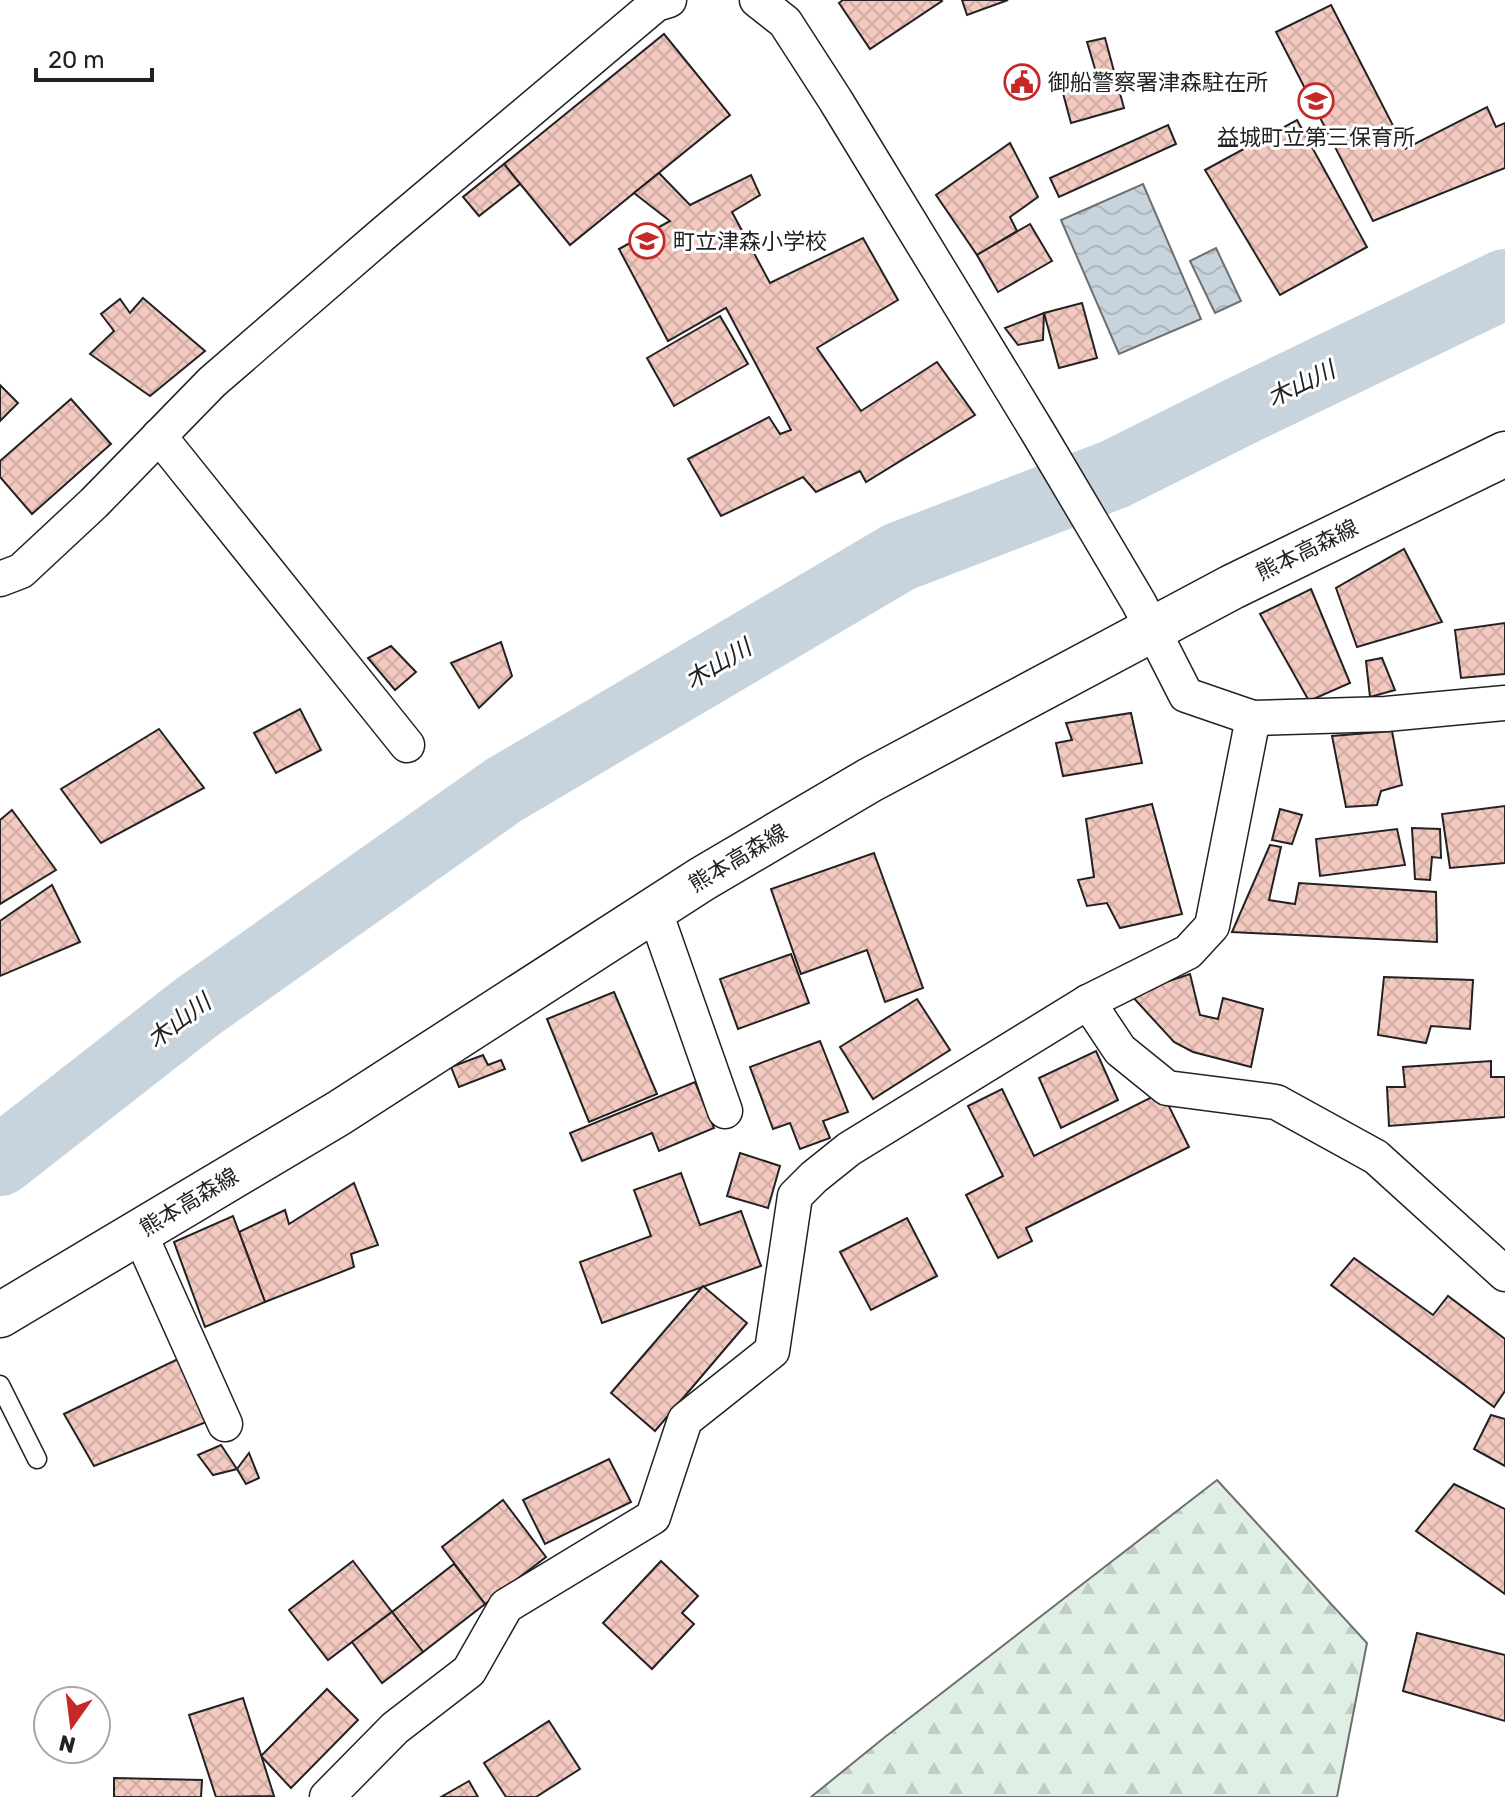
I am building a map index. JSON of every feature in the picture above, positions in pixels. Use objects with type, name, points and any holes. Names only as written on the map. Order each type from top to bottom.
[{"type":"main road","name":"熊本高森線","points":[[0,1315],[339,1113],[702,879],[1145,616],[1232,587],[1505,454]]},
{"type":"street","points":[[0,579],[21,571],[94,503],[212,382],[383,234],[656,4],[669,0]]},
{"type":"street","points":[[757,0],[785,22],[836,101],[1039,434],[1145,616],[1186,695],[1253,718],[1386,714],[1505,703]]},
{"type":"street","points":[[159,436],[407,745]]},
{"type":"street","points":[[327,1797],[395,1728],[469,1671],[506,1606],[653,1517],[685,1420],[772,1351],[795,1196],[814,1177],[849,1149],[1088,1002],[1188,952],[1212,926],[1253,718]]},
{"type":"street","points":[[654,909],[725,1111]]},
{"type":"street","points":[[1088,1002],[1120,1050],[1167,1088],[1276,1102],[1376,1157],[1505,1274]]},
{"type":"street","points":[[139,1232],[225,1424]]},
{"type":"lane","points":[[0,1385],[37,1459]]},
{"type":"green space","points":[[1217,1480],[1367,1643],[1337,1797],[811,1797],[885,1737]]},
{"type":"water","points":[[1143,184],[1201,319],[1119,354],[1061,220]]},
{"type":"water","points":[[1216,248],[1241,301],[1215,313],[1190,261]]},
{"type":"building","points":[[843,0],[942,1],[870,49],[839,3]]},
{"type":"building","points":[[962,0],[1008,0],[967,15]]},
{"type":"building","points":[[1331,5],[1405,149],[1487,107],[1496,127],[1505,123],[1505,168],[1373,221],[1276,32]]},
{"type":"building","points":[[664,34],[730,115],[570,245],[504,164]]},
{"type":"building","points":[[1105,38],[1124,108],[1071,123],[1060,82],[1096,72],[1087,42]]},
{"type":"building","points":[[1297,120],[1367,247],[1280,295],[1205,170]]},
{"type":"building","points":[[1168,125],[1176,144],[1059,197],[1050,178]]},
{"type":"building","points":[[1010,143],[1038,197],[1010,217],[1017,231],[977,255],[936,195]]},
{"type":"building","points":[[504,164],[520,184],[479,216],[463,197]]},
{"type":"building","points":[[659,173],[690,205],[751,175],[760,195],[732,212],[770,283],[863,238],[898,300],[817,348],[861,411],[937,362],[975,415],[866,482],[860,471],[816,492],[803,477],[721,516],[688,459],[769,417],[780,434],[791,430],[726,308],[668,341],[619,249],[670,221],[634,193]]},
{"type":"building","points":[[1030,224],[1052,261],[998,292],[977,255]]},
{"type":"building","points":[[143,298],[205,351],[150,396],[90,354],[114,331],[101,314],[120,299],[130,313]]},
{"type":"building","points":[[1082,303],[1097,358],[1059,368],[1044,313]]},
{"type":"building","points":[[1044,313],[1043,340],[1018,345],[1005,328]]},
{"type":"building","points":[[720,316],[748,364],[674,406],[647,358]]},
{"type":"building","points":[[0,385],[18,403],[0,421]]},
{"type":"building","points":[[71,399],[111,444],[32,514],[0,477],[0,461]]},
{"type":"building","points":[[1404,549],[1442,622],[1357,647],[1336,588]]},
{"type":"building","points":[[1311,589],[1350,683],[1309,701],[1260,614]]},
{"type":"building","points":[[1505,623],[1505,674],[1461,678],[1455,630]]},
{"type":"building","points":[[501,642],[512,676],[479,708],[451,663]]},
{"type":"building","points":[[391,646],[416,672],[395,690],[368,658]]},
{"type":"building","points":[[1382,658],[1395,690],[1370,697],[1366,661]]},
{"type":"building","points":[[300,709],[321,750],[276,773],[254,733]]},
{"type":"building","points":[[1131,713],[1142,763],[1063,776],[1056,743],[1072,740],[1066,723]]},
{"type":"building","points":[[159,729],[204,788],[101,843],[61,789]]},
{"type":"building","points":[[1392,731],[1402,785],[1381,791],[1377,805],[1346,807],[1332,736]]},
{"type":"building","points":[[1152,804],[1182,914],[1120,928],[1107,903],[1087,906],[1078,880],[1094,877],[1086,819]]},
{"type":"building","points":[[1505,806],[1505,863],[1450,868],[1442,814]]},
{"type":"building","points":[[1280,809],[1302,815],[1292,844],[1272,840]]},
{"type":"building","points":[[12,810],[56,870],[0,904],[0,820]]},
{"type":"building","points":[[1412,828],[1440,829],[1441,858],[1432,857],[1430,880],[1415,879]]},
{"type":"building","points":[[1397,829],[1405,865],[1320,876],[1316,839]]},
{"type":"building","points":[[1270,845],[1281,847],[1269,900],[1295,904],[1299,883],[1436,892],[1437,942],[1232,932]]},
{"type":"building","points":[[874,853],[923,988],[885,1002],[867,950],[801,974],[771,889]]},
{"type":"building","points":[[52,885],[80,942],[0,976],[0,921]]},
{"type":"building","points":[[791,954],[809,1003],[738,1029],[720,979]]},
{"type":"building","points":[[1190,974],[1200,1015],[1218,1019],[1223,998],[1263,1009],[1251,1067],[1193,1052],[1174,1042],[1130,994]]},
{"type":"building","points":[[1384,977],[1473,980],[1470,1029],[1431,1026],[1426,1043],[1378,1035]]},
{"type":"building","points":[[614,992],[657,1094],[589,1122],[547,1019]]},
{"type":"building","points":[[917,999],[950,1050],[873,1099],[840,1047]]},
{"type":"building","points":[[820,1041],[848,1112],[823,1121],[830,1138],[800,1149],[790,1123],[773,1129],[750,1067]]},
{"type":"building","points":[[1096,1051],[1118,1100],[1061,1128],[1039,1078]]},
{"type":"building","points":[[483,1055],[488,1065],[501,1060],[505,1069],[459,1087],[451,1067]]},
{"type":"building","points":[[1491,1061],[1491,1077],[1505,1077],[1505,1117],[1389,1126],[1387,1087],[1405,1087],[1403,1067]]},
{"type":"building","points":[[695,1082],[714,1128],[659,1151],[652,1133],[582,1161],[570,1133]]},
{"type":"building","points":[[1002,1089],[1034,1156],[1162,1092],[1189,1147],[1026,1228],[1032,1241],[998,1258],[966,1195],[1003,1176],[968,1106]]},
{"type":"building","points":[[740,1153],[780,1166],[768,1208],[727,1196]]},
{"type":"building","points":[[681,1173],[700,1225],[741,1211],[761,1266],[602,1323],[580,1262],[651,1236],[634,1190]]},
{"type":"building","points":[[354,1183],[378,1245],[351,1254],[354,1267],[265,1302],[239,1232],[285,1210],[289,1224]]},
{"type":"building","points":[[233,1216],[265,1302],[205,1327],[174,1242]]},
{"type":"building","points":[[907,1218],[937,1276],[871,1310],[840,1252]]},
{"type":"building","points":[[1354,1258],[1433,1315],[1448,1296],[1505,1339],[1505,1391],[1494,1407],[1331,1285]]},
{"type":"building","points":[[703,1286],[747,1323],[655,1431],[611,1393]]},
{"type":"building","points":[[182,1357],[214,1419],[94,1466],[64,1414]]},
{"type":"building","points":[[1491,1415],[1505,1419],[1505,1466],[1474,1449]]},
{"type":"building","points":[[221,1445],[237,1469],[213,1475],[198,1455]]},
{"type":"building","points":[[249,1453],[259,1478],[246,1484],[237,1469]]},
{"type":"building","points":[[609,1459],[631,1502],[545,1544],[523,1500]]},
{"type":"building","points":[[1454,1484],[1505,1509],[1505,1594],[1416,1531]]},
{"type":"building","points":[[503,1500],[546,1557],[485,1604],[442,1547]]},
{"type":"building","points":[[353,1561],[392,1612],[328,1660],[289,1610]]},
{"type":"building","points":[[661,1561],[698,1596],[682,1613],[694,1624],[652,1669],[603,1623]]},
{"type":"building","points":[[454,1564],[485,1604],[423,1652],[392,1612]]},
{"type":"building","points":[[392,1612],[423,1652],[382,1683],[352,1642]]},
{"type":"building","points":[[1417,1633],[1505,1655],[1505,1721],[1403,1691]]},
{"type":"building","points":[[327,1689],[358,1720],[291,1788],[261,1756]]},
{"type":"building","points":[[243,1698],[274,1796],[216,1797],[189,1715]]},
{"type":"building","points":[[549,1721],[580,1769],[536,1797],[506,1797],[484,1763]]},
{"type":"building","points":[[114,1778],[202,1780],[201,1797],[114,1797]]},
{"type":"building","points":[[469,1781],[478,1797],[441,1797]]},
{"type":"waterway","name":"木山川","points":[[0,1161],[197,1007],[504,790],[899,557],[1115,474],[1505,284]]},
{"type":"place","name":"御船警察署津森駐在所","points":[[1022,82]]},
{"type":"place","name":"益城町立第三保育所","points":[[1316,101]]},
{"type":"place","name":"町立津森小学校","points":[[647,241]]}]
